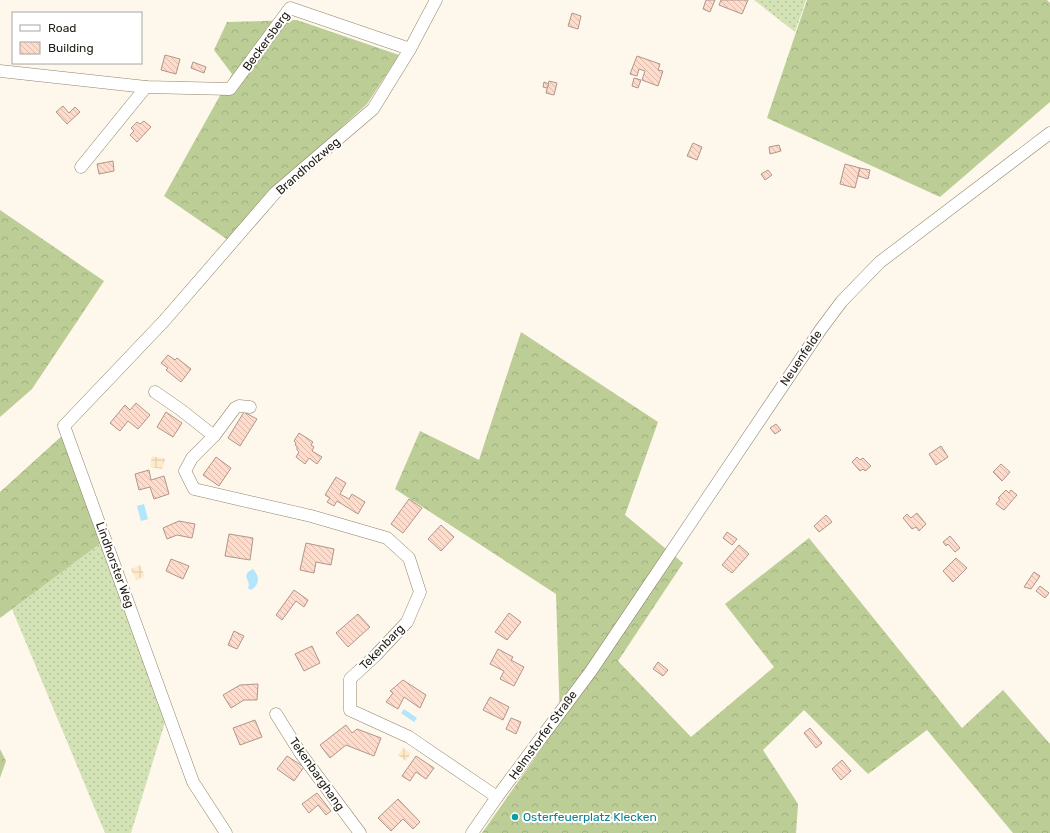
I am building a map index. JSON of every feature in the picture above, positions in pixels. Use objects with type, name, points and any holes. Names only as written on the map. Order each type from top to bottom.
[{"type":"street","name":"Brandholzweg","points":[[164,321],[276,193],[373,109],[410,49],[436,0]]},
{"type":"street","name":"Beckersberg","points":[[0,71],[146,87],[230,89],[290,8],[410,49]]},
{"type":"street","points":[[81,168],[146,87]]},
{"type":"street","name":"Neuenfelde","points":[[613,638],[820,328],[842,301],[880,262],[1050,133]]},
{"type":"street","name":"Lindhorster Weg","points":[[164,321],[64,426],[193,782],[226,833]]},
{"type":"street","points":[[155,392],[214,436],[236,408],[239,406],[250,407]]},
{"type":"street","name":"Tekenbarg","points":[[214,436],[192,458],[185,471],[194,489],[311,516],[387,538],[409,558],[420,592],[407,622],[376,655],[350,679],[350,710],[409,737],[497,797]]},
{"type":"street","name":"Helmstorfer Straße","points":[[472,833],[613,638]]},
{"type":"street","name":"Tekenbarghang","points":[[276,714],[301,754],[360,833]]},
{"type":"shaded area","points":[[152,456],[165,459],[162,469],[150,467]]},
{"type":"shaded area","points":[[140,565],[145,576],[136,580],[131,569]]},
{"type":"shaded area","points":[[403,748],[411,753],[406,761],[398,755]]},
{"type":"green space","points":[[754,0],[806,0],[795,32]]},
{"type":"green space","points":[[807,0],[1047,0],[1050,3],[1050,102],[940,197],[767,118]]},
{"type":"green space","points":[[297,20],[399,55],[367,104],[277,186],[228,240],[164,196],[232,74],[214,50],[227,22]]},
{"type":"green space","points":[[0,210],[104,281],[32,389],[0,417]]},
{"type":"green space","points":[[521,332],[658,422],[625,515],[683,563],[618,661],[691,737],[774,667],[725,604],[809,538],[962,728],[1003,690],[1050,744],[1050,833],[1013,833],[927,730],[868,774],[804,710],[763,750],[798,804],[796,833],[482,833],[560,722],[556,594],[395,489],[420,431],[479,460]]},
{"type":"green space","points":[[64,434],[101,543],[0,618],[0,492]]},
{"type":"green space","points":[[101,543],[165,722],[131,833],[105,833],[12,609]]},
{"type":"green space","points":[[0,749],[6,761],[0,778]]},
{"type":"water","points":[[144,504],[148,519],[141,521],[137,506]]},
{"type":"water","points":[[253,569],[258,580],[254,588],[251,590],[248,588],[249,584],[246,576],[248,572]]},
{"type":"water","points":[[404,709],[417,718],[414,722],[401,713]]},
{"type":"building","points":[[706,0],[715,0],[710,12],[703,9]]},
{"type":"building","points":[[721,0],[748,0],[742,14],[719,5]]},
{"type":"building","points":[[572,13],[581,16],[578,29],[568,26]]},
{"type":"building","points":[[165,55],[180,59],[176,74],[161,70]]},
{"type":"building","points":[[637,56],[660,64],[658,70],[663,71],[658,86],[642,80],[645,71],[639,69],[637,76],[630,74]]},
{"type":"building","points":[[193,62],[206,67],[204,73],[191,68]]},
{"type":"building","points":[[634,78],[641,80],[638,88],[632,86]]},
{"type":"building","points":[[549,81],[557,83],[554,95],[546,93]]},
{"type":"building","points":[[544,82],[549,84],[547,88],[543,87]]},
{"type":"building","points":[[63,106],[69,113],[75,107],[80,112],[67,124],[56,112]]},
{"type":"building","points":[[144,121],[151,127],[137,142],[130,135],[134,131],[131,128],[137,122],[140,124]]},
{"type":"building","points":[[693,143],[702,147],[697,160],[687,156]]},
{"type":"building","points":[[779,145],[781,151],[770,154],[769,147]]},
{"type":"building","points":[[113,161],[114,171],[99,174],[97,164]]},
{"type":"building","points":[[845,164],[860,168],[855,188],[840,184]]},
{"type":"building","points":[[860,168],[870,170],[868,179],[858,176]]},
{"type":"building","points":[[768,170],[772,175],[765,180],[761,174]]},
{"type":"building","points":[[168,355],[175,360],[177,358],[191,369],[181,382],[166,370],[168,368],[161,363]]},
{"type":"building","points":[[136,403],[150,415],[138,429],[128,421],[120,431],[110,423],[125,405],[130,410]]},
{"type":"building","points":[[166,412],[182,423],[173,437],[157,427]]},
{"type":"building","points":[[244,412],[257,419],[240,446],[228,438]]},
{"type":"building","points":[[776,424],[781,430],[775,434],[770,428]]},
{"type":"building","points":[[299,433],[313,442],[311,445],[314,447],[312,451],[322,457],[317,464],[309,458],[305,464],[296,457],[299,452],[294,441]]},
{"type":"building","points":[[941,446],[948,457],[936,465],[929,454]]},
{"type":"building","points":[[216,457],[231,468],[219,486],[203,475]]},
{"type":"building","points":[[857,457],[860,460],[863,458],[871,466],[865,471],[863,469],[860,471],[852,462]]},
{"type":"building","points":[[1001,464],[1010,472],[1002,481],[993,472]]},
{"type":"building","points":[[149,470],[151,480],[164,476],[169,494],[154,499],[150,487],[139,490],[135,474]]},
{"type":"building","points":[[336,477],[346,483],[340,494],[349,499],[352,494],[365,502],[358,514],[337,501],[334,506],[327,502],[330,498],[325,495]]},
{"type":"building","points":[[1006,490],[1009,493],[1011,490],[1017,495],[1004,510],[996,504],[1000,499],[998,498]]},
{"type":"building","points":[[409,499],[422,508],[403,533],[391,524]]},
{"type":"building","points":[[917,513],[926,524],[919,531],[916,527],[912,529],[903,518],[907,514],[911,518]]},
{"type":"building","points":[[826,515],[832,522],[819,532],[814,526]]},
{"type":"building","points":[[179,521],[195,524],[192,538],[177,535],[167,539],[163,528]]},
{"type":"building","points":[[441,525],[454,537],[441,551],[428,539]]},
{"type":"building","points":[[727,532],[737,539],[732,545],[723,538]]},
{"type":"building","points":[[229,534],[253,538],[250,560],[225,556]]},
{"type":"building","points":[[950,536],[960,548],[955,552],[948,544],[946,546],[943,542]]},
{"type":"building","points":[[306,543],[334,549],[331,565],[316,562],[314,573],[300,570]]},
{"type":"building","points":[[739,545],[749,554],[732,573],[722,565]]},
{"type":"building","points":[[956,558],[967,568],[953,582],[943,571]]},
{"type":"building","points":[[171,559],[189,566],[183,579],[166,571]]},
{"type":"building","points":[[1034,572],[1040,576],[1031,589],[1024,587]]},
{"type":"building","points":[[1040,586],[1049,593],[1045,598],[1036,591]]},
{"type":"building","points":[[294,590],[308,600],[304,607],[296,601],[282,620],[276,615]]},
{"type":"building","points":[[509,613],[521,622],[507,640],[495,632]]},
{"type":"building","points":[[358,614],[370,627],[348,647],[336,633]]},
{"type":"building","points":[[234,631],[244,636],[237,649],[228,645]]},
{"type":"building","points":[[312,646],[320,663],[304,671],[295,654]]},
{"type":"building","points":[[498,649],[513,657],[511,660],[524,667],[514,686],[500,679],[504,671],[490,664]]},
{"type":"building","points":[[658,662],[668,670],[663,676],[653,669]]},
{"type":"building","points":[[403,680],[426,695],[420,708],[404,697],[398,709],[386,702],[393,693],[390,691]]},
{"type":"building","points":[[258,684],[257,700],[244,700],[231,708],[223,695],[240,685]]},
{"type":"building","points":[[490,697],[509,707],[503,720],[483,710]]},
{"type":"building","points":[[511,718],[521,722],[516,734],[506,729]]},
{"type":"building","points":[[255,720],[262,737],[240,745],[233,728]]},
{"type":"building","points":[[346,725],[352,733],[357,729],[381,738],[374,756],[346,745],[330,758],[320,745]]},
{"type":"building","points":[[810,728],[822,743],[816,748],[804,733]]},
{"type":"building","points":[[287,756],[304,767],[294,781],[277,769]]},
{"type":"building","points":[[416,756],[434,768],[426,779],[416,772],[410,781],[402,776]]},
{"type":"building","points":[[842,760],[851,771],[841,780],[832,769]]},
{"type":"building","points":[[317,793],[331,811],[326,815],[318,805],[309,813],[302,804]]},
{"type":"building","points":[[398,799],[420,822],[413,829],[403,819],[391,831],[378,818]]},
{"type":"place","name":"Osterfeuerplatz Klecken","points":[[515,817]]}]
